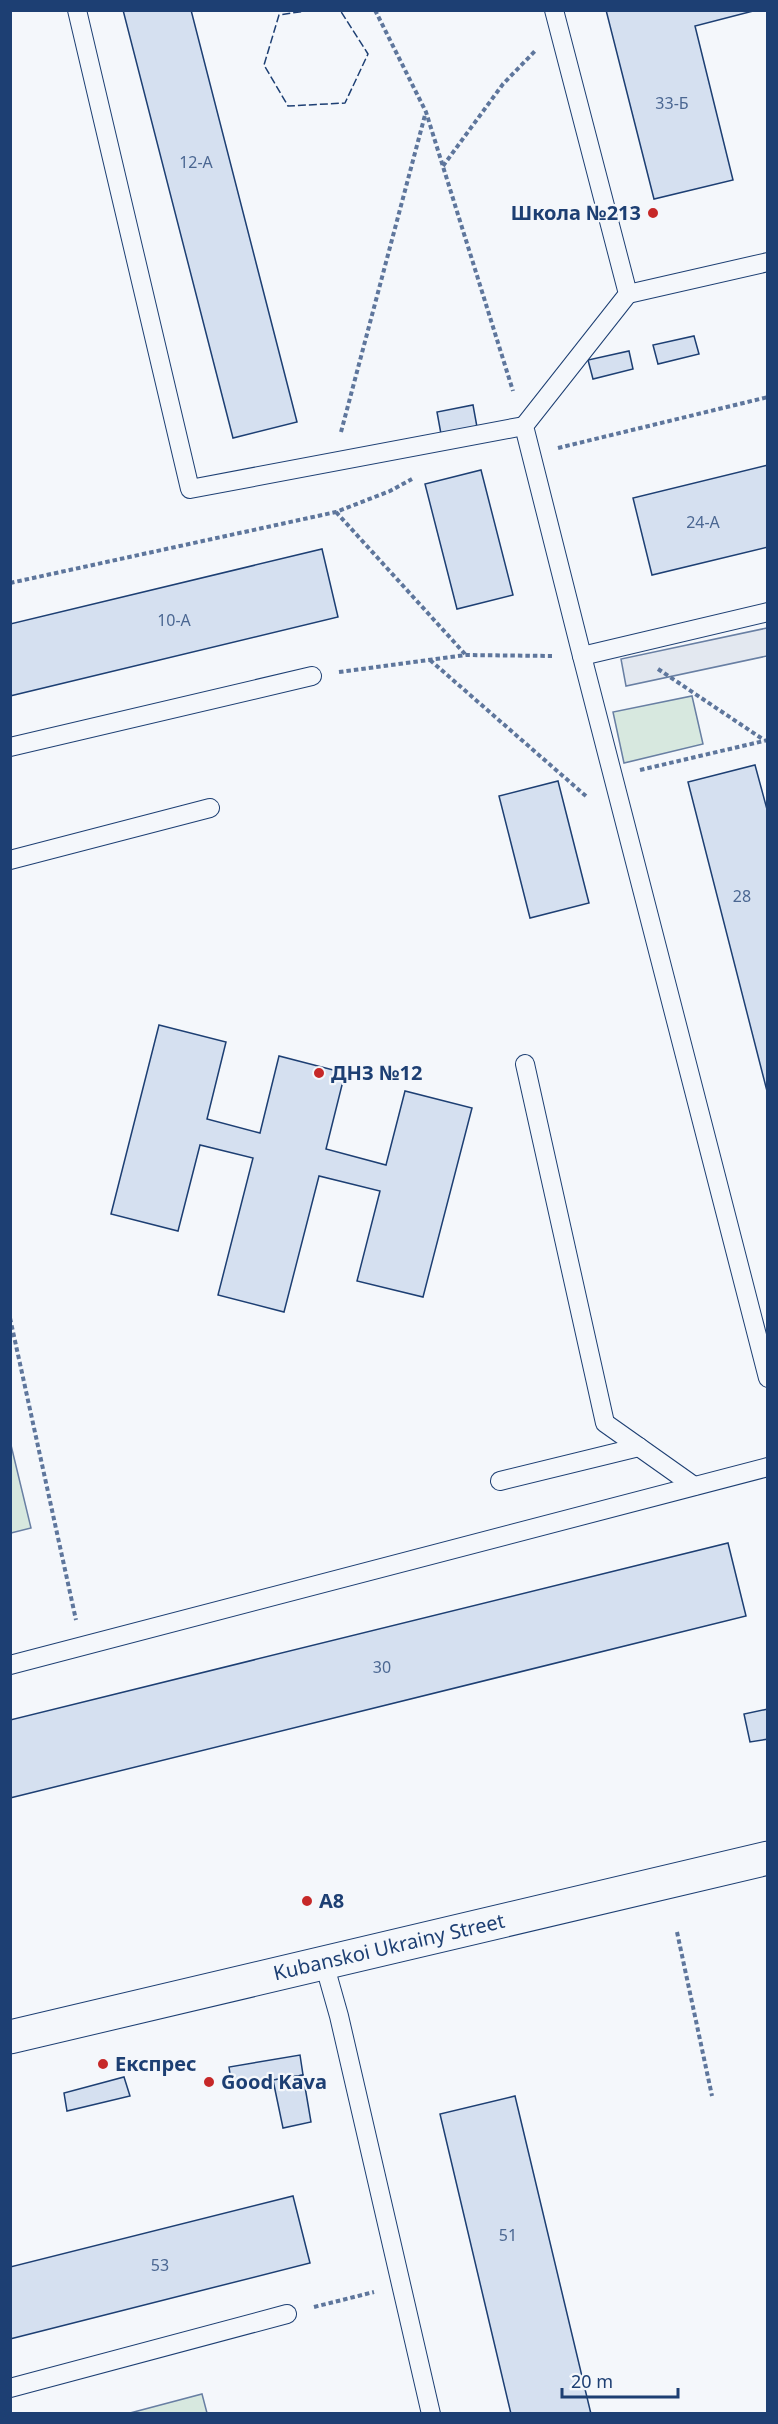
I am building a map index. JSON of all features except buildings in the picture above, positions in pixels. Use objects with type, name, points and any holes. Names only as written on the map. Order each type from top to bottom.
[{"type":"street","name":"Kubanskoi Ukrainy Street","points":[[10,2037],[768,1858]]},
{"type":"lane","points":[[77,10],[190,489],[524,426],[628,294],[768,262]]},
{"type":"lane","points":[[556,18],[628,294]]},
{"type":"lane","points":[[524,426],[612,777],[768,1378]]},
{"type":"lane","points":[[582,656],[768,612]]},
{"type":"lane","points":[[10,747],[312,675]]},
{"type":"lane","points":[[10,860],[210,808]]},
{"type":"lane","points":[[525,1064],[605,1423],[694,1486]]},
{"type":"lane","points":[[501,1481],[639,1447]]},
{"type":"lane","points":[[10,1665],[768,1467]]},
{"type":"lane","points":[[324,1963],[339,2016],[431,2414]]},
{"type":"lane","points":[[10,2388],[287,2314]]},
{"type":"path","points":[[375,10],[426,112],[524,426]]},
{"type":"path","points":[[443,166],[470,126],[556,18]]},
{"type":"path","points":[[334,462],[426,112]]},
{"type":"path","points":[[532,454],[768,397]]},
{"type":"path","points":[[10,583],[336,512],[390,491],[419,475]]},
{"type":"path","points":[[336,512],[466,655]]},
{"type":"path","points":[[624,646],[766,740]]},
{"type":"path","points":[[312,675],[466,655],[582,656]]},
{"type":"path","points":[[430,660],[628,833]]},
{"type":"path","points":[[612,777],[766,740]]},
{"type":"path","points":[[10,1318],[82,1647]]},
{"type":"path","points":[[677,1932],[712,2096]]},
{"type":"path","points":[[287,2314],[401,2286]]},
{"type":"shaded area","points":[[767,628],[767,656],[626,686],[621,659]]},
{"type":"shaded area","points":[[692,696],[703,744],[624,763],[613,712]]},
{"type":"shaded area","points":[[10,1441],[31,1528],[11,1533],[10,1533]]},
{"type":"shaded area","points":[[202,2394],[207,2413],[130,2413]]},
{"type":"fence","points":[[312,10],[279,15],[264,65],[288,106],[345,103],[368,54],[340,10]]},
{"type":"place","name":"Школа №213","points":[[653,213]]},
{"type":"place","name":"ДНЗ №12","points":[[319,1073]]},
{"type":"place","name":"А8","points":[[307,1901]]},
{"type":"place","name":"Експрес","points":[[103,2064]]},
{"type":"place","name":"Good Kava","points":[[209,2082]]}]
